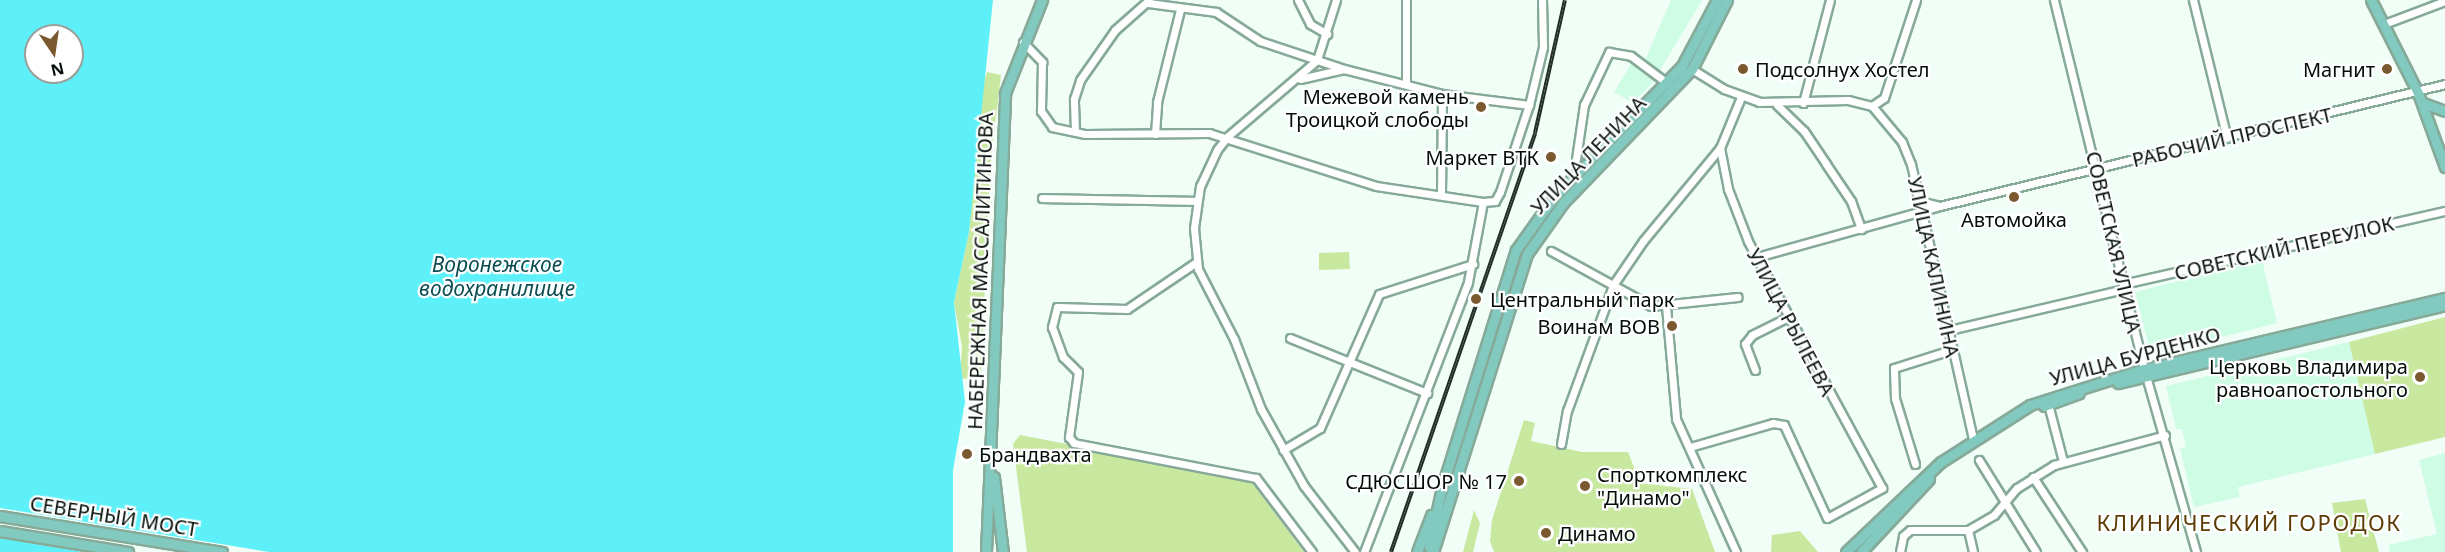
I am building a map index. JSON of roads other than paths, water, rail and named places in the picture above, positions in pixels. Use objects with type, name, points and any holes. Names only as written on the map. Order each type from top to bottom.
[{"type":"main road","name":"НАБЕРЕЖНАЯ МАССАЛИТИНОВА","points":[[986,551],[1003,117],[1010,75],[1042,0]]},
{"type":"main road","name":"УЛИЦА ЛЕНИНА","points":[[1433,552],[1516,250],[1554,197],[1667,83],[1694,46],[1717,0]]},
{"type":"main road","name":"УЛИЦА ЛЕНИНА","points":[[1427,552],[1442,488],[1457,460],[1517,276],[1538,234],[1692,69],[1727,0]]},
{"type":"main road","points":[[2371,0],[2423,102],[2444,162]]},
{"type":"main road","points":[[2423,102],[2445,111]]},
{"type":"main road","name":"УЛИЦА БУРДЕНКО","points":[[1861,552],[1944,466],[1988,436],[2048,404],[2147,372],[2445,298]]},
{"type":"main road","name":"УЛИЦА БУРДЕНКО","points":[[1846,552],[1919,480],[1972,439],[2058,393],[2445,305]]},
{"type":"main road","points":[[990,445],[1003,552]]},
{"type":"main road","points":[[1417,552],[1442,488]]},
{"type":"main road","name":"СЕВЕРНЫЙ МОСТ","points":[[0,516],[222,552]]},
{"type":"main road","name":"СЕВЕРНЫЙ МОСТ","points":[[0,531],[128,552]]},
{"type":"street","points":[[1298,0],[1310,24],[1327,34]]},
{"type":"street","points":[[1336,0],[1317,60],[1299,80],[1227,136],[1200,186],[1197,201],[1196,263],[1283,450],[1355,552]]},
{"type":"street","points":[[1406,0],[1406,84]]},
{"type":"street","points":[[1023,42],[1042,62],[1043,119],[1052,128],[1075,131],[1227,136],[1376,186],[1482,202],[1495,201],[1529,105],[1543,47],[1542,0]]},
{"type":"street","points":[[1803,103],[1830,0]]},
{"type":"street","points":[[1692,69],[1741,97],[1777,105],[1848,100],[1872,106],[1884,98],[1916,0]]},
{"type":"street","name":"СОВЕТСКАЯ УЛИЦА","points":[[2054,0],[2124,286],[2196,552]]},
{"type":"street","points":[[2193,0],[2227,138]]},
{"type":"street","points":[[2384,24],[2445,1]]},
{"type":"street","points":[[1075,131],[1074,99],[1080,80],[1115,30],[1135,8],[1148,2],[1180,10],[1193,7],[1216,12],[1260,41],[1344,69],[1442,94],[1529,105]]},
{"type":"street","points":[[1155,134],[1157,102],[1180,10]]},
{"type":"street","points":[[1576,159],[1584,105],[1609,52],[1630,56],[1667,83]]},
{"type":"street","points":[[1299,80],[1344,69]]},
{"type":"street","name":"РАБОЧИЙ ПРОСПЕКТ","points":[[1920,213],[1940,206],[2418,93],[2445,84]]},
{"type":"street","points":[[1441,194],[1442,94]]},
{"type":"street","points":[[1561,444],[1567,411],[1613,285],[1642,241],[1720,148],[1741,97]]},
{"type":"street","points":[[1777,105],[1804,131],[1851,201],[1861,229]]},
{"type":"street","name":"УЛИЦА КАЛИНИНА","points":[[1872,106],[1908,153],[1920,213],[1934,252],[1951,350],[1972,439]]},
{"type":"street","name":"УЛИЦА РЫЛЕЕВА","points":[[1690,447],[1773,423],[1784,425],[1830,516],[1882,488],[1757,257],[1728,189],[1720,148]]},
{"type":"street","points":[[1917,194],[1923,202],[1940,206]]},
{"type":"street","points":[[1042,198],[1197,201]]},
{"type":"street","points":[[1364,552],[1427,393],[1473,264],[1482,202]]},
{"type":"street","name":"СОВЕТСКИЙ ПЕРЕУЛОК","points":[[1949,330],[2124,286],[2445,211]]},
{"type":"street","points":[[1757,257],[1789,244],[1861,229],[1920,213]]},
{"type":"street","points":[[1551,251],[1644,304],[1666,306],[1738,297]]},
{"type":"street","points":[[1196,263],[1127,309],[1057,307],[1052,327],[1063,357],[1078,372],[1069,437],[1074,443],[1256,478],[1312,552]]},
{"type":"street","points":[[1283,450],[1320,428],[1346,359],[1379,294],[1473,264]]},
{"type":"street","points":[[1666,306],[1674,411],[1736,552]]},
{"type":"street","points":[[1755,370],[1745,344],[1788,317]]},
{"type":"street","points":[[1290,338],[1427,393]]},
{"type":"street","points":[[1915,464],[1895,398],[1894,368],[1951,350]]},
{"type":"street","points":[[2048,404],[2063,462]]},
{"type":"street","points":[[1900,552],[1903,536],[1910,530],[1968,530],[1994,515],[2033,477],[2063,462],[2165,435]]},
{"type":"street","points":[[1979,460],[2036,552]]},
{"type":"street","points":[[2033,477],[2082,552]]},
{"type":"street","points":[[1968,530],[1972,552]]},
{"type":"water","name":"Воронежское водохранилище","points":[[0,0],[993,0],[969,232],[954,302],[965,402],[953,470],[953,552],[0,552]]},
{"type":"railway","points":[[1391,552],[1535,133],[1565,0]]},
{"type":"place","name":"Подсолнух Хостел","points":[[1743,69]]},
{"type":"place","name":"Магнит","points":[[2387,69]]},
{"type":"place","name":"Межевой камень Троицкой слободы","points":[[1481,107]]},
{"type":"place","name":"Маркет ВТК","points":[[1551,157]]},
{"type":"place","name":"Автомойка","points":[[2014,197]]},
{"type":"place","name":"Центральный парк","points":[[1476,299]]},
{"type":"place","name":"Воинам ВОВ","points":[[1672,326]]},
{"type":"place","name":"Церковь Владимира равноапостольного","points":[[2420,377]]},
{"type":"place","name":"Брандвахта","points":[[967,454]]},
{"type":"place","name":"СДЮСШОР № 17","points":[[1519,481]]},
{"type":"place","name":"Спорткомплекс \"Динамо\"","points":[[1585,486]]},
{"type":"place","name":"Динамо","points":[[1546,533]]},
{"type":"district","name":"КЛИНИЧЕСКИЙ ГОРОДОК","points":[[2249,523]]}]
